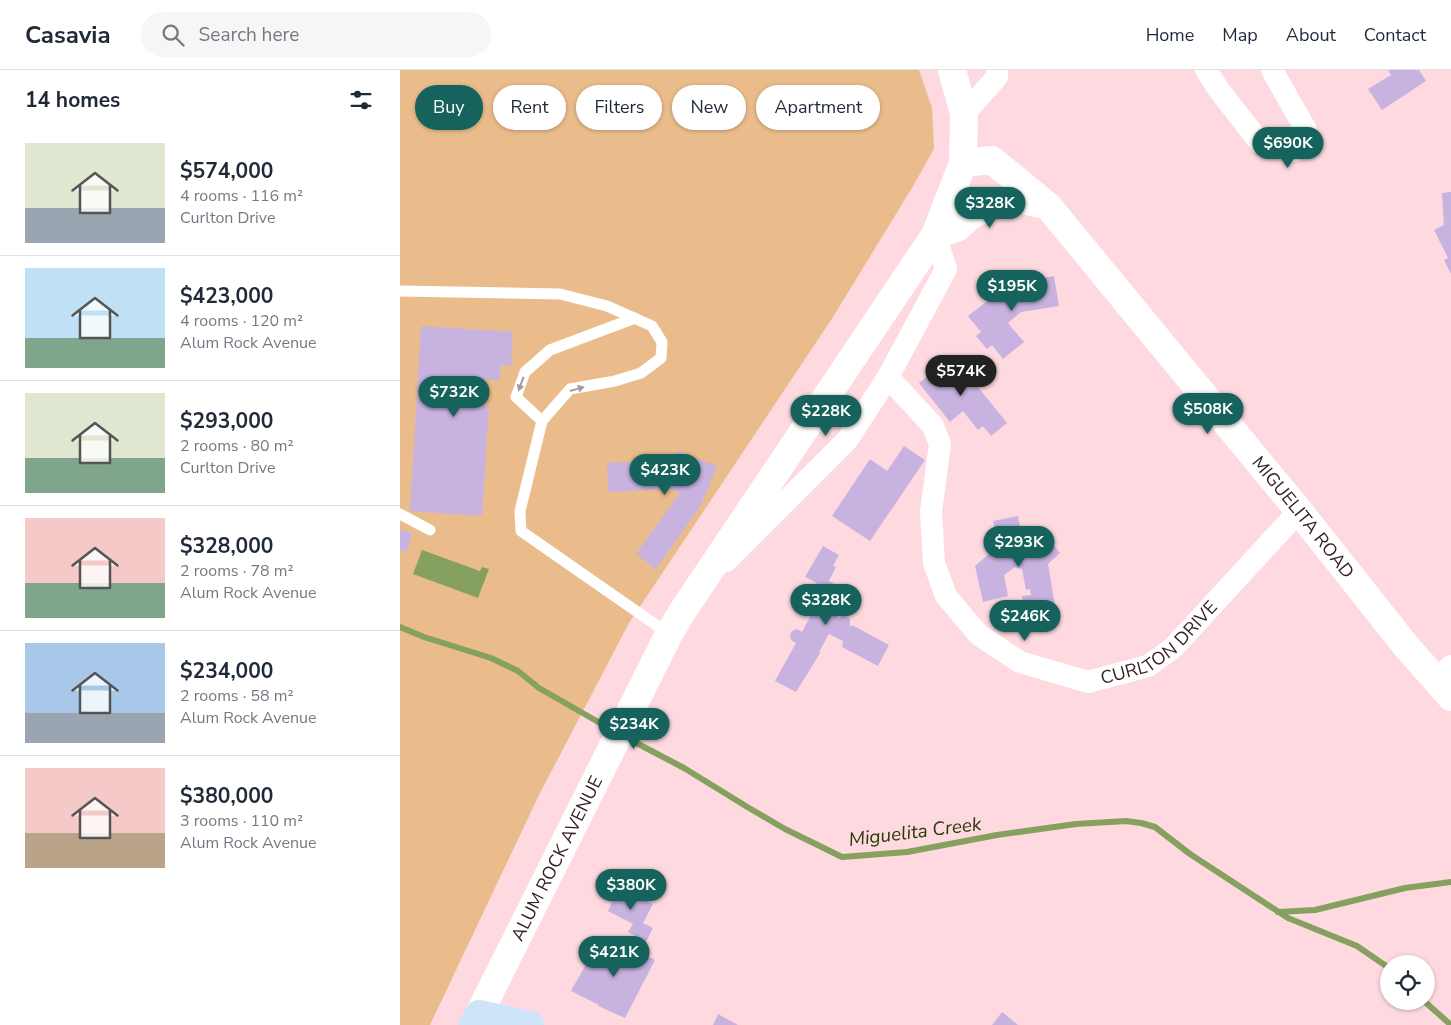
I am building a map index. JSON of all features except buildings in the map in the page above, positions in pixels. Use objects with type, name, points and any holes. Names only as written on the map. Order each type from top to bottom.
[{"type":"main road","points":[[476,1020],[530,1025]]},
{"type":"street","name":"ALUM ROCK AVENUE","points":[[476,1020],[669,634],[935,235],[963,163],[964,114],[952,70]]},
{"type":"street","points":[[964,114],[997,77],[997,70]]},
{"type":"street","points":[[1206,70],[1261,144],[1294,151],[1306,130],[1272,70]]},
{"type":"street","name":"MIGUELITA ROAD","points":[[963,163],[992,160],[1048,206],[1299,511],[1406,646],[1446,681]]},
{"type":"street","points":[[935,235],[957,228],[969,217],[990,204],[1014,198],[1048,206]]},
{"type":"street","name":"ALUM ROCK AVENUE","points":[[699,587],[848,439],[888,376],[946,269],[935,235]]},
{"type":"street","name":"CURLTON DRIVE","points":[[888,376],[933,426],[940,444],[931,511],[934,563],[946,596],[980,635],[1020,662],[1088,682],[1148,666],[1172,648],[1299,511]]},
{"type":"lane","points":[[400,291],[560,294],[607,306],[652,326],[662,342],[661,358],[640,372],[615,381],[570,389],[542,422],[520,511],[521,531],[669,634]]},
{"type":"lane","points":[[542,422],[516,397],[525,372],[550,350],[635,318]]},
{"type":"lane","points":[[400,514],[430,530]]},
{"type":"shaded area","points":[[400,70],[919,70],[932,108],[934,149],[833,317],[629,623],[539,795],[430,1025],[400,1025]]},
{"type":"shaded area","points":[[422,550],[480,571],[482,567],[489,569],[478,598],[413,574]]},
{"type":"waterway","name":"Miguelita Creek","points":[[400,627],[424,637],[491,658],[518,671],[539,688],[614,731]]},
{"type":"waterway","name":"Miguelita Creek","points":[[625,737],[684,768],[785,829],[842,857],[907,852],[997,835],[1076,824],[1126,821],[1155,827],[1190,854],[1288,918],[1357,946],[1380,962]]},
{"type":"waterway","points":[[1278,912],[1315,910],[1405,888],[1451,882]]},
{"type":"waterway","name":"Miguelita Creek","points":[[1434,1010],[1451,1025]]}]
